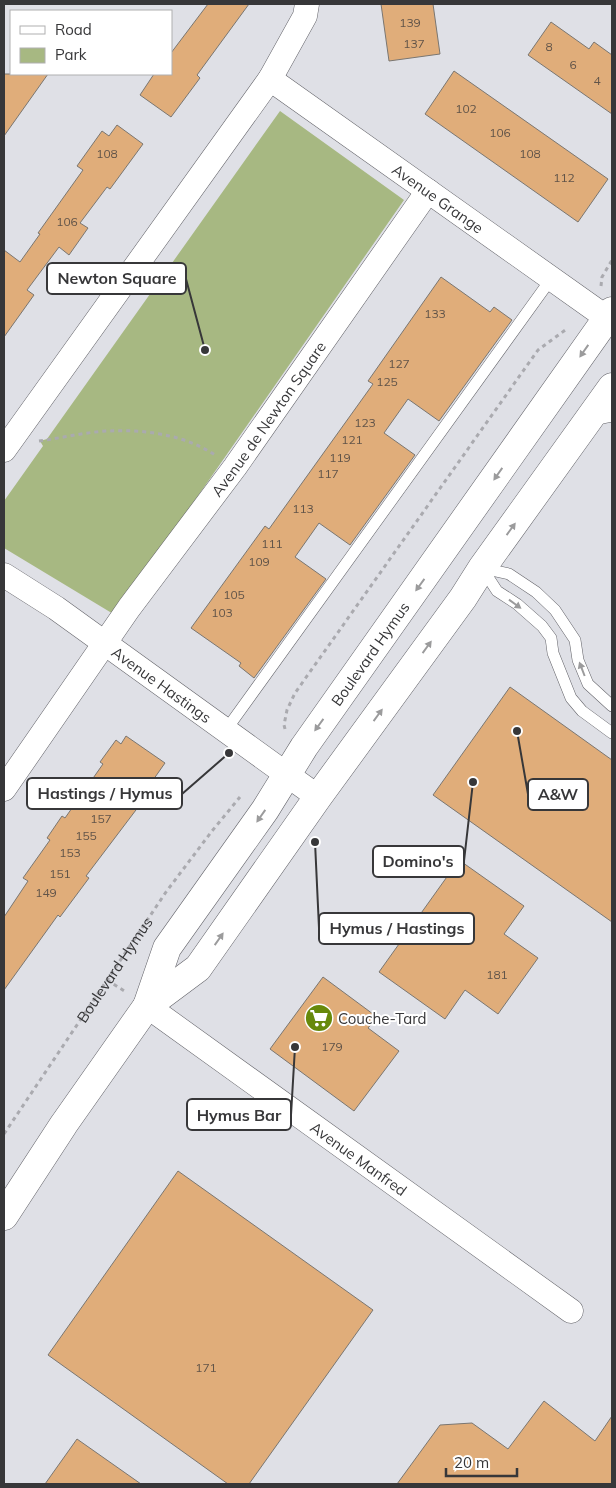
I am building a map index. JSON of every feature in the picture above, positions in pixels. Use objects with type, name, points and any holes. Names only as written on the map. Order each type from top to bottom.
[{"type":"street","points":[[7,447],[270,79],[304,16],[307,4]]},
{"type":"street","name":"Avenue Grange","points":[[270,79],[551,279],[610,314]]},
{"type":"street","name":"Avenue de Newton Square","points":[[4,789],[129,608],[235,467],[428,191]]},
{"type":"street","name":"Boulevard Hymus","points":[[4,1216],[64,1124],[147,1006],[167,948],[264,810],[304,747],[610,314]]},
{"type":"street","name":"Boulevard Hymus","points":[[147,1006],[198,968],[318,797],[463,598],[482,568],[600,419],[612,387]]},
{"type":"street","points":[[448,545],[482,568]]},
{"type":"street","name":"Avenue Hastings","points":[[4,575],[56,608],[318,797]]},
{"type":"street","name":"Avenue Manfred","points":[[147,1006],[571,1311]]},
{"type":"lane","points":[[226,730],[551,279]]},
{"type":"lane","points":[[482,568],[509,574],[536,592],[555,610],[575,640],[578,660],[588,684],[612,706]]},
{"type":"lane","points":[[482,568],[497,591],[517,604],[542,626],[551,638],[554,653],[571,698],[582,712],[612,733]]},
{"type":"path","points":[[602,280],[612,260]]},
{"type":"path","points":[[285,730],[287,710],[295,693],[351,612],[538,350],[570,326]]},
{"type":"path","points":[[7,447],[40,440],[108,431],[156,433],[204,448],[235,467]]},
{"type":"path","name":"Boulevard Hymus","points":[[4,1134],[181,872],[242,795]]},
{"type":"path","points":[[107,980],[122,989]]},
{"type":"green space","points":[[280,111],[404,200],[115,615],[4,548],[4,501],[43,446],[40,441],[47,439]]},
{"type":"building","points":[[208,4],[249,4],[197,75],[200,78],[171,117],[140,95],[153,75],[172,75],[172,52]]},
{"type":"building","points":[[381,4],[433,4],[440,54],[389,61]]},
{"type":"building","points":[[551,22],[589,49],[594,42],[612,55],[612,114],[528,55]]},
{"type":"building","points":[[454,71],[608,179],[578,222],[425,114]]},
{"type":"building","points":[[4,74],[47,75],[4,136]]},
{"type":"building","points":[[117,125],[143,144],[110,189],[107,187],[80,223],[88,228],[69,255],[59,247],[27,290],[34,295],[4,337],[4,250],[20,262],[40,234],[38,233],[83,170],[77,166],[102,131],[109,136]]},
{"type":"building","points":[[441,277],[490,312],[494,307],[512,320],[439,421],[408,399],[384,433],[415,455],[350,545],[319,523],[295,557],[326,579],[254,678],[239,666],[241,663],[191,628],[265,526],[269,529],[373,384],[368,381]]},
{"type":"building","points":[[510,687],[612,760],[612,922],[433,795]]},
{"type":"building","points":[[126,736],[165,763],[139,800],[142,802],[86,876],[89,878],[60,917],[58,915],[4,990],[4,917],[28,881],[23,878],[50,840],[47,838],[62,816],[65,818],[103,764],[100,762],[116,740],[121,744]]},
{"type":"building","points":[[459,860],[524,906],[504,934],[538,958],[498,1014],[465,990],[445,1019],[379,972]]},
{"type":"building","points":[[323,977],[377,1017],[368,1028],[399,1051],[354,1111],[270,1049]]},
{"type":"building","points":[[178,1171],[373,1310],[249,1484],[228,1484],[48,1355]]},
{"type":"building","points":[[544,1401],[595,1441],[612,1416],[612,1484],[397,1484],[440,1425],[472,1423],[508,1449]]},
{"type":"building","points":[[77,1439],[141,1484],[45,1484]]},
{"type":"place","name":"Newton Square","points":[[205,350]]},
{"type":"place","name":"A&W","points":[[517,731]]},
{"type":"place","name":"Hastings / Hymus","points":[[229,753]]},
{"type":"place","name":"Domino's","points":[[473,782]]},
{"type":"place","name":"Hymus / Hastings","points":[[315,842]]},
{"type":"place","name":"Couche-Tard","points":[[319,1018]]},
{"type":"place","name":"Hymus Bar","points":[[295,1047]]}]
